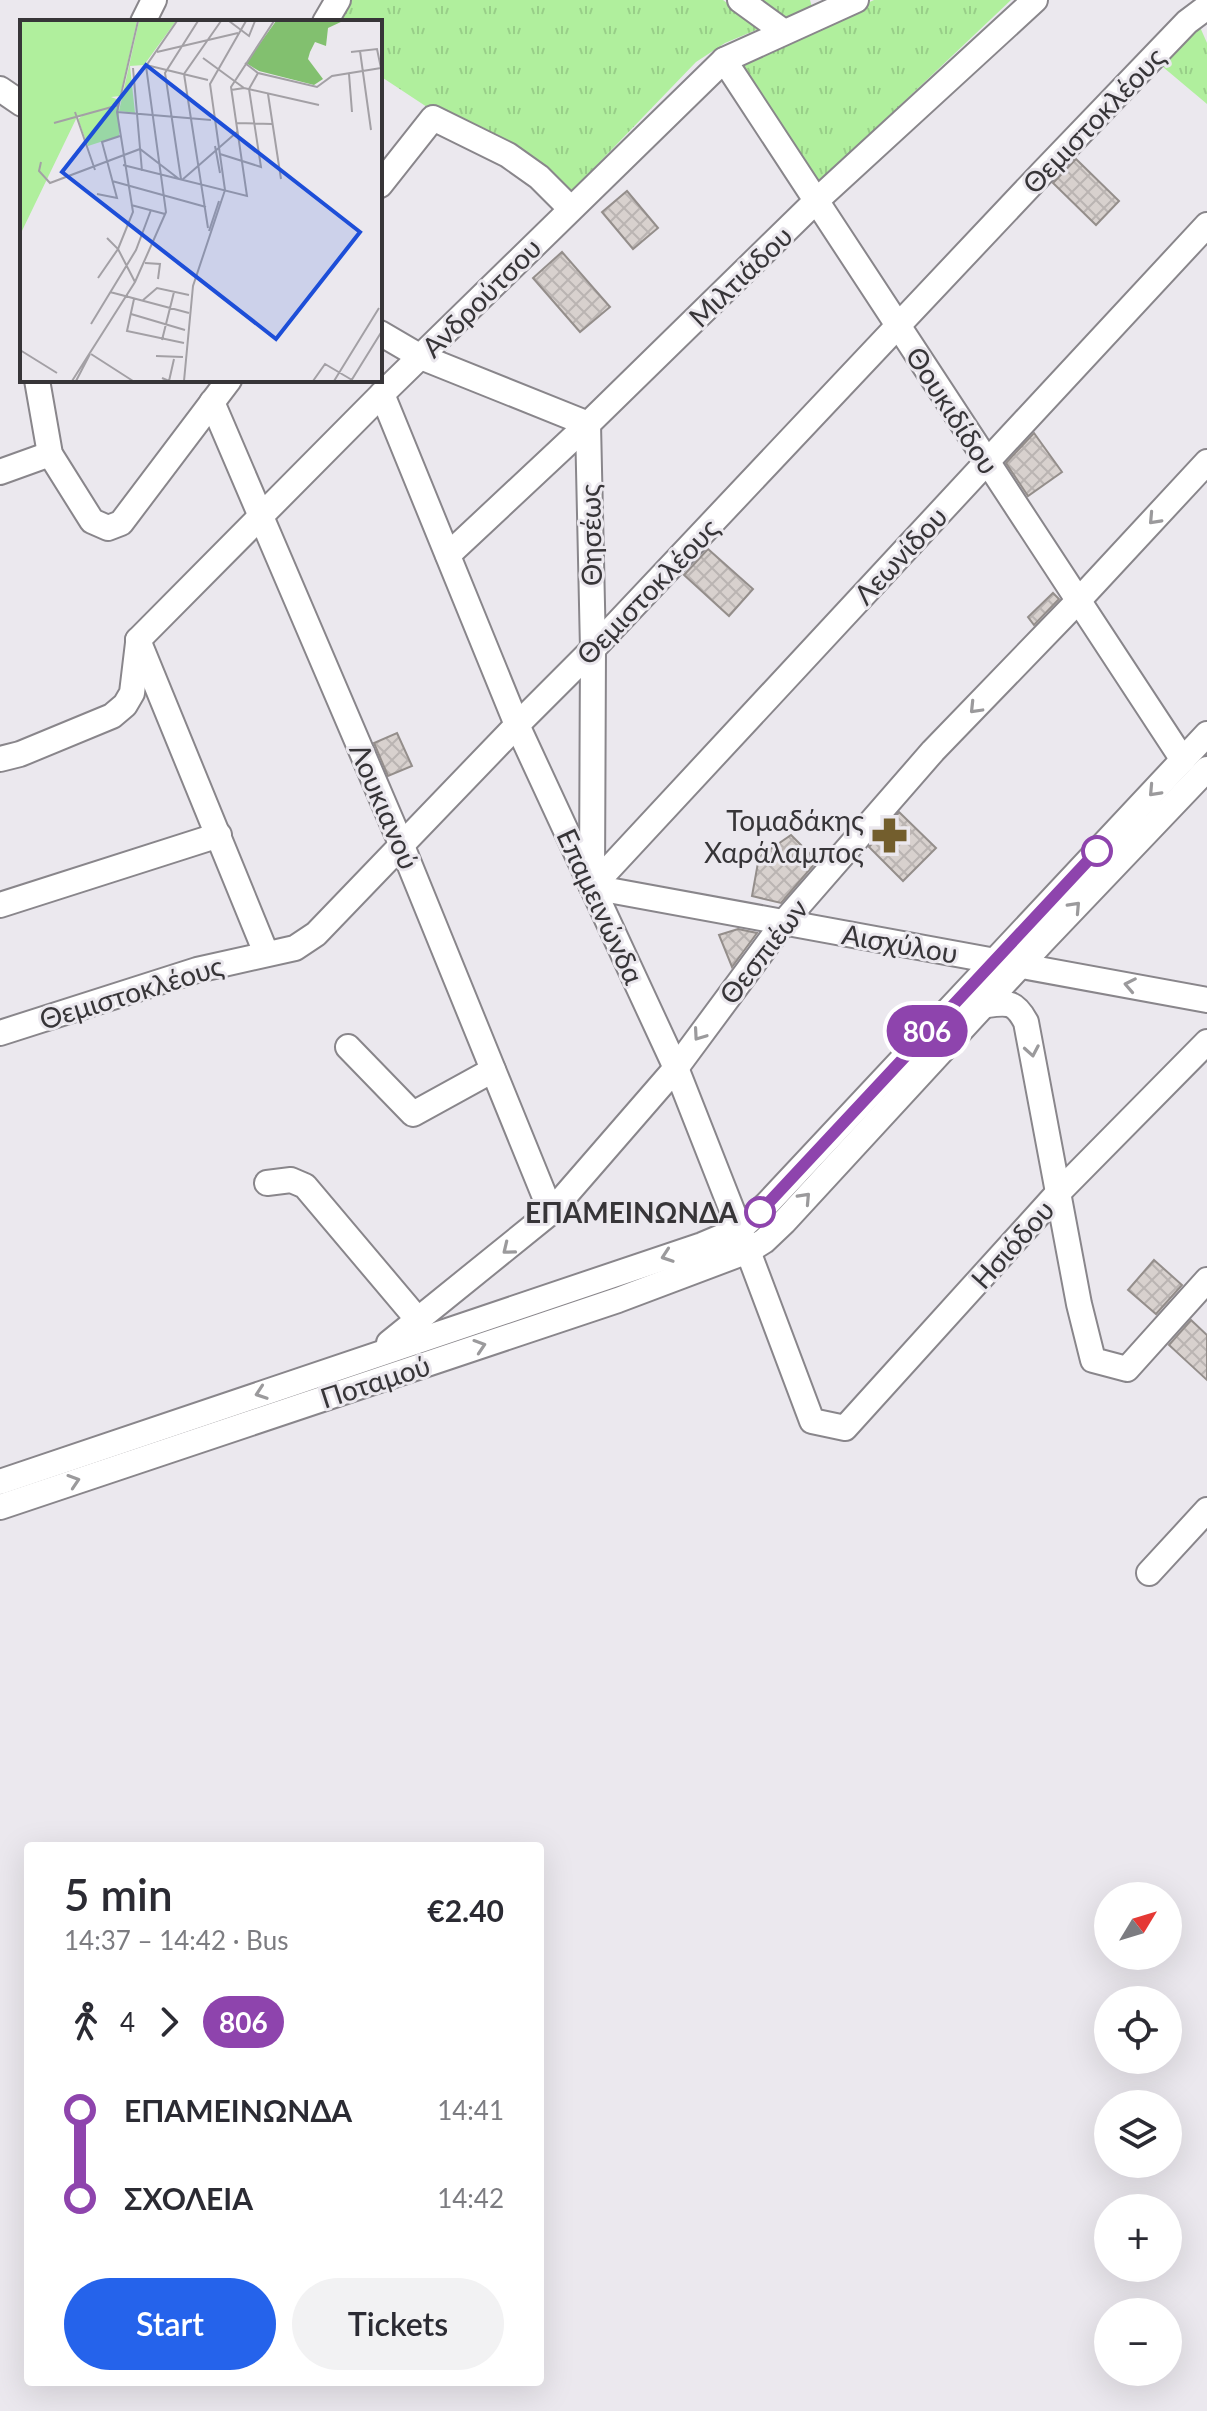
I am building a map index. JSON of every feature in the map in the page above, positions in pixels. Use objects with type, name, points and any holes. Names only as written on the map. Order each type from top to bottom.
[{"type":"street","points":[[144,20],[154,0]]},
{"type":"street","points":[[326,20],[338,0]]},
{"type":"street","points":[[740,0],[784,32]]},
{"type":"street","name":"Ανδρούτσου","points":[[138,640],[382,394],[724,60],[856,0]]},
{"type":"street","name":"Μιλτιάδου","points":[[448,555],[588,424],[816,201],[1035,0]]},
{"type":"street","name":"Θεμιστοκλέους","points":[[0,1033],[197,970],[295,948],[316,934],[593,649],[1187,22],[1207,7]]},
{"type":"street","name":"Θουκιδίδου","points":[[724,60],[1183,760]]},
{"type":"street","points":[[0,89],[20,103]]},
{"type":"street","points":[[382,182],[433,118],[508,155],[539,177],[570,208]]},
{"type":"street","name":"Λεωνίδου","points":[[592,887],[1207,225]]},
{"type":"street","points":[[382,334],[421,357],[588,424]]},
{"type":"street","points":[[37,382],[50,454],[89,517],[104,527],[121,523],[227,382]]},
{"type":"street","name":"Επαμεινώνδα","points":[[382,394],[517,725],[676,1068],[812,1421]]},
{"type":"street","name":"Λουκιανού","points":[[212,402],[402,846],[551,1212]]},
{"type":"street","name":"Θησέως","points":[[588,424],[593,649],[592,887]]},
{"type":"street","points":[[0,472],[50,454]]},
{"type":"street","name":"Θεσπιέων","points":[[373,1355],[551,1212],[676,1068],[784,922],[933,751],[1207,462]]},
{"type":"street","points":[[0,759],[20,754],[112,716],[125,705],[132,693],[138,640]]},
{"type":"street","points":[[138,640],[266,953]]},
{"type":"street","points":[[1207,734],[767,1204],[744,1240],[764,1241],[784,1222],[1207,769]]},
{"type":"street","points":[[0,905],[219,835]]},
{"type":"street","name":"Αισχύλου","points":[[592,887],[1207,1000]]},
{"type":"street","points":[[987,1005],[1006,1002],[1018,1007],[1026,1022],[1057,1194],[1093,1360],[1127,1369],[1207,1280]]},
{"type":"street","name":"Ησιόδου","points":[[812,1421],[845,1428],[1057,1194],[1207,1042]]},
{"type":"street","points":[[348,1047],[413,1114],[493,1070]]},
{"type":"street","points":[[267,1183],[291,1180],[305,1186],[419,1321]]},
{"type":"street","name":"Ποταμού","points":[[0,1482],[702,1245],[744,1240]]},
{"type":"street","name":"Ποταμού","points":[[0,1507],[618,1300],[712,1266],[744,1240]]},
{"type":"street","points":[[1149,1573],[1207,1510]]},
{"type":"green space","points":[[345,0],[723,0],[761,28],[725,43],[696,62],[565,198],[382,77],[382,20],[332,20]]},
{"type":"green space","points":[[747,0],[810,0],[812,7],[785,19]]},
{"type":"green space","points":[[874,0],[1011,0],[814,187],[737,62]]},
{"type":"green space","points":[[1190,27],[1200,27],[1207,43],[1207,104],[1157,62]]},
{"type":"building","points":[[1076,159],[1119,201],[1096,225],[1053,183]]},
{"type":"building","points":[[627,191],[658,228],[633,249],[602,212]]},
{"type":"building","points":[[562,252],[610,307],[580,332],[533,278]]},
{"type":"building","points":[[1034,433],[1062,472],[1028,496],[1006,463]]},
{"type":"building","points":[[708,549],[753,589],[729,616],[684,575]]},
{"type":"building","points":[[1053,593],[1059,599],[1034,625],[1028,617]]},
{"type":"building","points":[[397,733],[412,766],[388,776],[374,743]]},
{"type":"building","points":[[899,812],[936,848],[903,881],[869,847]]},
{"type":"building","points":[[791,835],[817,861],[781,903],[752,896],[759,857]]},
{"type":"building","points":[[738,929],[757,933],[732,967],[719,935]]},
{"type":"building","points":[[1154,1260],[1182,1285],[1156,1314],[1128,1290]]},
{"type":"building","points":[[1191,1320],[1207,1335],[1207,1380],[1169,1345]]},
{"type":"bus line","name":"806","points":[[760,1212],[1097,851]]},
{"type":"place","name":"Τομαδάκης Χαράλαμπος","points":[[890,836]]},
{"type":"place","name":"ΕΠΑΜΕΙΝΩΝΔΑ","points":[[760,1212]]}]
